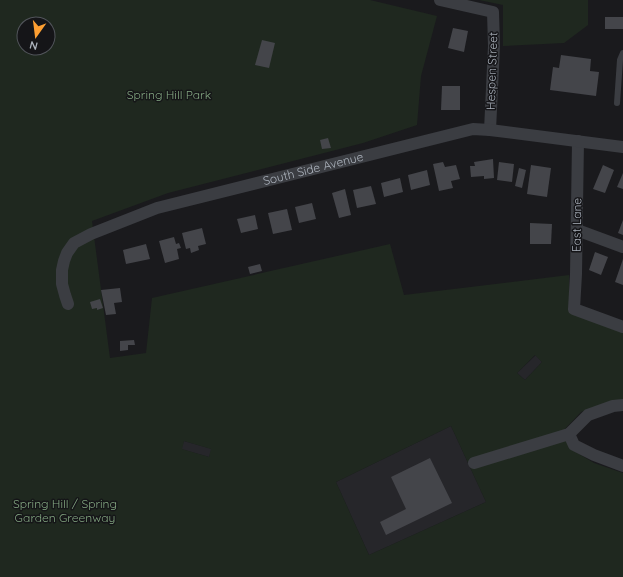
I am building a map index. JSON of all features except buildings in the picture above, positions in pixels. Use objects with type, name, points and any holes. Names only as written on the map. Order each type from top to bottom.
[{"type":"street","name":"Hespen Street","points":[[440,0],[493,12],[494,46],[490,130]]},
{"type":"street","name":"South Side Avenue","points":[[68,304],[62,284],[62,270],[67,253],[74,243],[91,234],[158,208],[473,129],[623,147]]},
{"type":"street","name":"East Lane","points":[[578,141],[574,309],[623,327]]},
{"type":"street","points":[[577,230],[623,247]]},
{"type":"street","points":[[474,463],[569,434],[588,416],[613,406],[623,405]]},
{"type":"street","points":[[569,434],[574,445],[594,456],[623,466]]},
{"type":"lane","points":[[617,103],[620,60],[623,53]]},
{"type":"shaded area","points":[[536,355],[542,362],[525,380],[517,373]]},
{"type":"shaded area","points":[[451,426],[486,502],[369,555],[336,482]]},
{"type":"shaded area","points":[[184,441],[212,449],[209,457],[181,449]]},
{"type":"green space","points":[[0,0],[370,0],[437,16],[421,76],[417,125],[363,143],[168,193],[92,221],[110,358],[146,353],[152,298],[390,244],[404,295],[569,275],[569,312],[623,332],[623,401],[608,402],[581,412],[563,431],[571,449],[594,463],[623,473],[623,577],[0,577]],"holes":[[[535,355],[542,362],[525,380],[517,373]],[[451,426],[486,502],[369,555],[336,482]],[[184,441],[211,449],[209,457],[182,449]]]},
{"type":"green space","points":[[479,0],[588,0],[588,25],[564,43],[503,46],[503,5]]},
{"type":"park label","name":"Spring Hill Park","points":[[169,95]]},
{"type":"park label","name":"Spring Hill / Spring Garden Greenway","points":[[65,511]]}]
